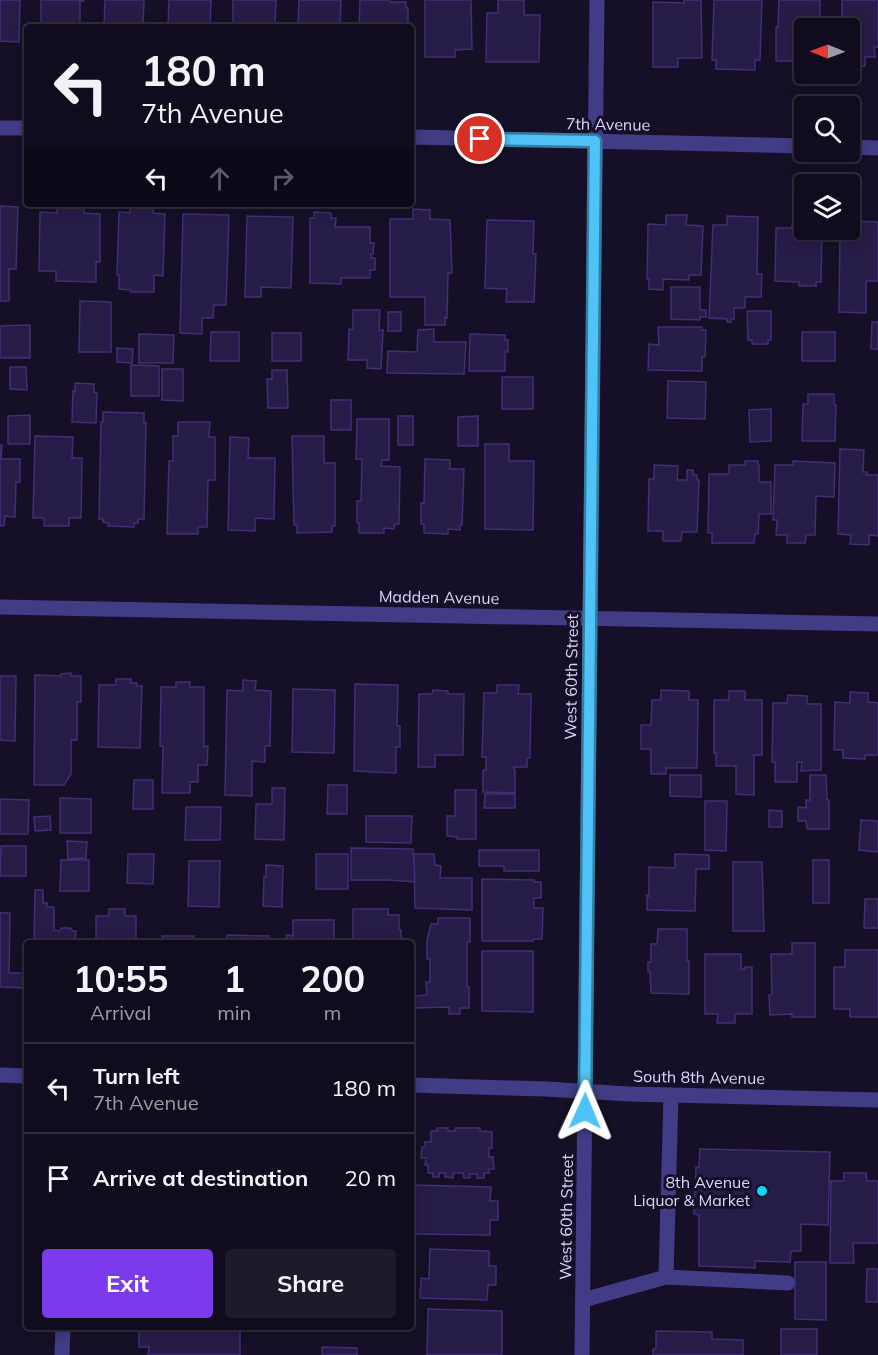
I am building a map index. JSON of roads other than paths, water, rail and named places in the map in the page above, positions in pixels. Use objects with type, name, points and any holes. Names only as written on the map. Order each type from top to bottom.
[{"type":"street","name":"West 60th Street","points":[[582,1355],[597,0]]},
{"type":"street","points":[[0,128],[24,128]]},
{"type":"street","name":"7th Avenue","points":[[414,137],[794,146]]},
{"type":"street","points":[[860,147],[878,148]]},
{"type":"street","name":"Madden Avenue","points":[[0,607],[878,624]]},
{"type":"street","points":[[0,1075],[24,1076]]},
{"type":"street","name":"South 8th Avenue","points":[[414,1085],[878,1100]]},
{"type":"street","points":[[666,1277],[670,1095]]},
{"type":"street","points":[[583,1300],[666,1277],[788,1283]]},
{"type":"street","points":[[62,1355],[63,1330]]},
{"type":"place","name":"8th Avenue Liquor & Market","points":[[762,1191]]}]
